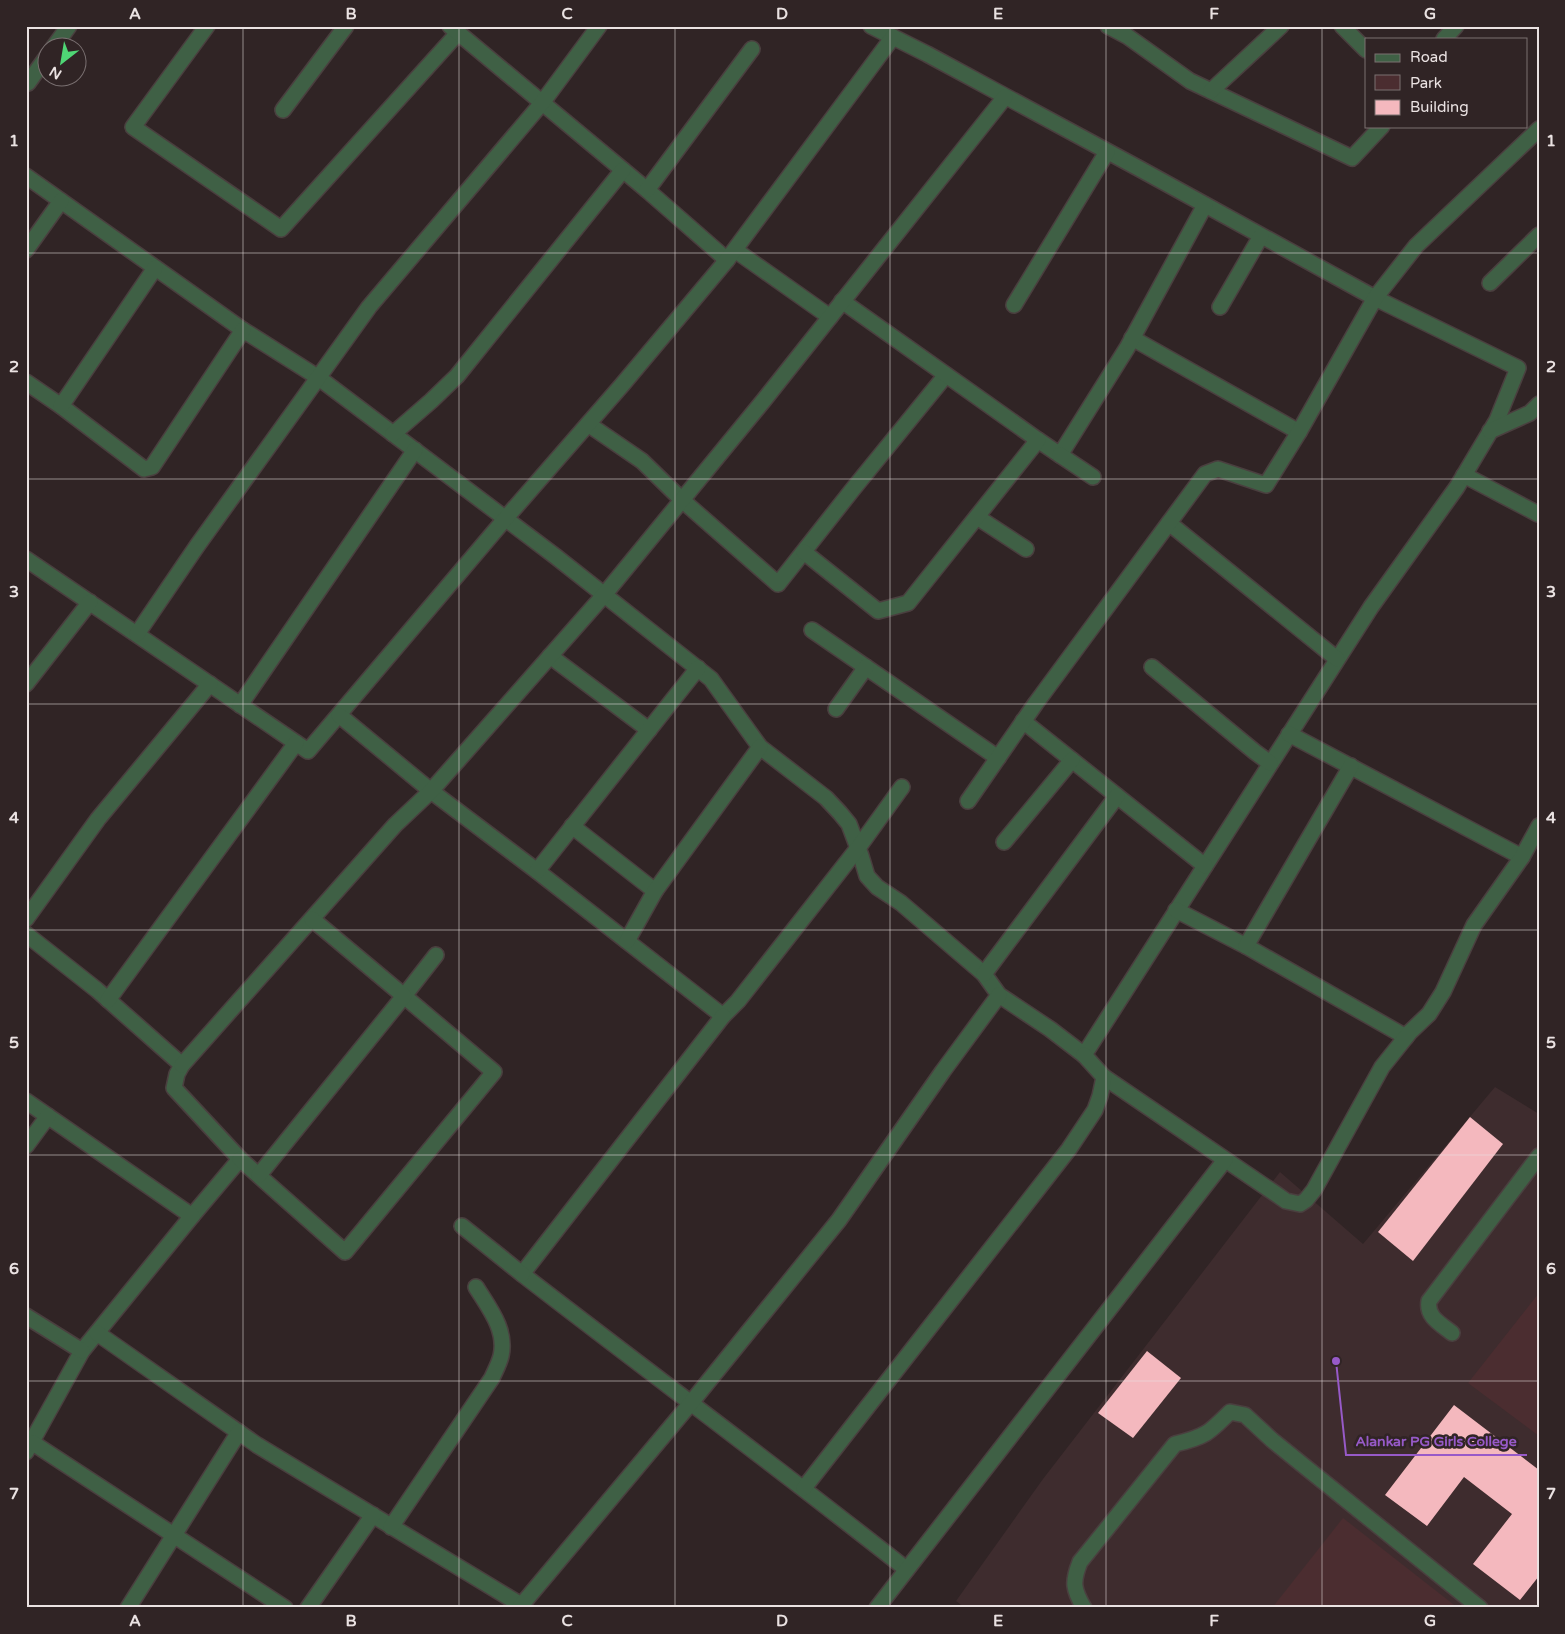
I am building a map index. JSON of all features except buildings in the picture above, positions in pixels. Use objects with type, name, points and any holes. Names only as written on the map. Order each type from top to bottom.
[{"type":"street","points":[[60,38],[69,26]]},
{"type":"street","points":[[207,26],[134,127],[282,229],[454,30],[647,190],[731,255],[830,317]]},
{"type":"street","points":[[283,110],[346,26]]},
{"type":"street","points":[[137,634],[197,546],[369,307],[542,103],[599,26]]},
{"type":"street","points":[[871,26],[1375,298],[1518,368],[1497,420],[1464,475],[1371,607],[1084,1055]]},
{"type":"street","points":[[1108,26],[1132,31],[1190,81],[1352,158],[1380,128]]},
{"type":"street","points":[[1210,91],[1281,26]]},
{"type":"street","points":[[1342,26],[1365,49]]},
{"type":"street","points":[[1445,38],[1456,26]]},
{"type":"street","points":[[26,559],[308,751],[731,255],[893,38]]},
{"type":"street","points":[[647,190],[752,49]]},
{"type":"street","points":[[28,84],[38,70]]},
{"type":"street","points":[[312,919],[494,1072],[345,1252],[240,1159],[174,1088],[177,1074],[182,1065],[395,825],[431,791],[604,595],[830,317],[1005,97]]},
{"type":"street","points":[[968,801],[1023,721],[1205,474],[1218,469],[1266,485],[1299,432],[1375,298],[1416,246],[1539,130]]},
{"type":"street","points":[[1014,305],[1107,152]]},
{"type":"street","points":[[393,434],[457,376],[623,170]]},
{"type":"street","points":[[26,176],[243,330],[319,378],[698,668],[711,679],[760,747],[826,798],[849,824],[867,876],[877,887],[908,909],[984,974],[999,995],[1050,1029],[1084,1055],[1104,1077],[1286,1201],[1300,1204],[1314,1190],[1382,1067],[1406,1037],[1429,1014],[1443,992],[1474,925],[1522,857],[1539,826]]},
{"type":"street","points":[[26,250],[61,200]]},
{"type":"street","points":[[1060,455],[1132,338],[1205,205]]},
{"type":"street","points":[[1490,283],[1539,235]]},
{"type":"street","points":[[1220,308],[1261,236]]},
{"type":"street","points":[[61,406],[156,268]]},
{"type":"street","points":[[842,302],[1093,477]]},
{"type":"street","points":[[26,382],[144,469],[152,467],[243,330]]},
{"type":"street","points":[[1132,338],[1299,432]]},
{"type":"street","points":[[588,424],[642,461],[682,500],[778,584],[946,375]]},
{"type":"street","points":[[1490,431],[1530,412],[1539,404]]},
{"type":"street","points":[[804,552],[878,611],[908,603],[1038,440]]},
{"type":"street","points":[[240,705],[415,450]]},
{"type":"street","points":[[1464,475],[1538,514]]},
{"type":"street","points":[[978,517],[1026,550]]},
{"type":"street","points":[[1169,523],[1337,659]]},
{"type":"street","points":[[26,684],[90,602]]},
{"type":"street","points":[[812,630],[998,758]]},
{"type":"street","points":[[550,656],[650,730]]},
{"type":"street","points":[[836,709],[866,667]]},
{"type":"street","points":[[1152,667],[1270,763]]},
{"type":"street","points":[[537,870],[698,668]]},
{"type":"street","points":[[26,919],[98,819],[210,684]]},
{"type":"street","points":[[339,715],[431,791],[537,870],[722,1016]]},
{"type":"street","points":[[1023,721],[1205,866]]},
{"type":"street","points":[[1289,734],[1522,857]]},
{"type":"street","points":[[108,1000],[296,743]]},
{"type":"street","points":[[628,941],[655,891],[760,747]]},
{"type":"street","points":[[1004,842],[1072,760]]},
{"type":"street","points":[[1246,946],[1351,766]]},
{"type":"street","points":[[522,1274],[722,1016],[738,1001],[858,848],[902,787]]},
{"type":"street","points":[[984,974],[1117,796]]},
{"type":"street","points":[[572,826],[655,891]]},
{"type":"street","points":[[1176,910],[1246,946],[1406,1037]]},
{"type":"street","points":[[26,934],[108,1000],[182,1065]]},
{"type":"street","points":[[259,1175],[436,955]]},
{"type":"street","points":[[97,1333],[239,1432],[520,1606],[690,1404],[839,1220],[943,1070],[999,995]]},
{"type":"street","points":[[804,1488],[1069,1150],[1095,1110],[1104,1077]]},
{"type":"street","points":[[26,1101],[192,1216]]},
{"type":"street","points":[[26,1146],[48,1116]]},
{"type":"street","points":[[1452,1333],[1432,1318],[1428,1307],[1429,1301],[1539,1156]]},
{"type":"street","points":[[240,1159],[82,1351],[41,1423],[30,1448],[176,1535],[285,1608]]},
{"type":"street","points":[[877,1608],[1224,1160]]},
{"type":"street","points":[[462,1226],[690,1404],[804,1488],[906,1569]]},
{"type":"street","points":[[391,1527],[492,1378],[501,1356],[502,1339],[496,1318],[476,1287]]},
{"type":"street","points":[[26,1316],[82,1351]]},
{"type":"street","points":[[1084,1608],[1075,1593],[1074,1576],[1080,1562],[1175,1444],[1196,1439],[1210,1432],[1230,1412],[1245,1415],[1272,1440],[1480,1608]]},
{"type":"street","points":[[128,1608],[176,1535],[239,1432]]},
{"type":"street","points":[[308,1608],[373,1515]]},
{"type":"shaded area","points":[[1495,1087],[1539,1114],[1539,1608],[965,1608],[956,1601],[1043,1479],[1280,1172],[1363,1244]]},
{"type":"green space","points":[[1539,1293],[1539,1436],[1468,1383]]},
{"type":"green space","points":[[1343,1518],[1458,1608],[1272,1608]]},
{"type":"place","name":"Alankar PG Girls College","points":[[1336,1361]]}]
